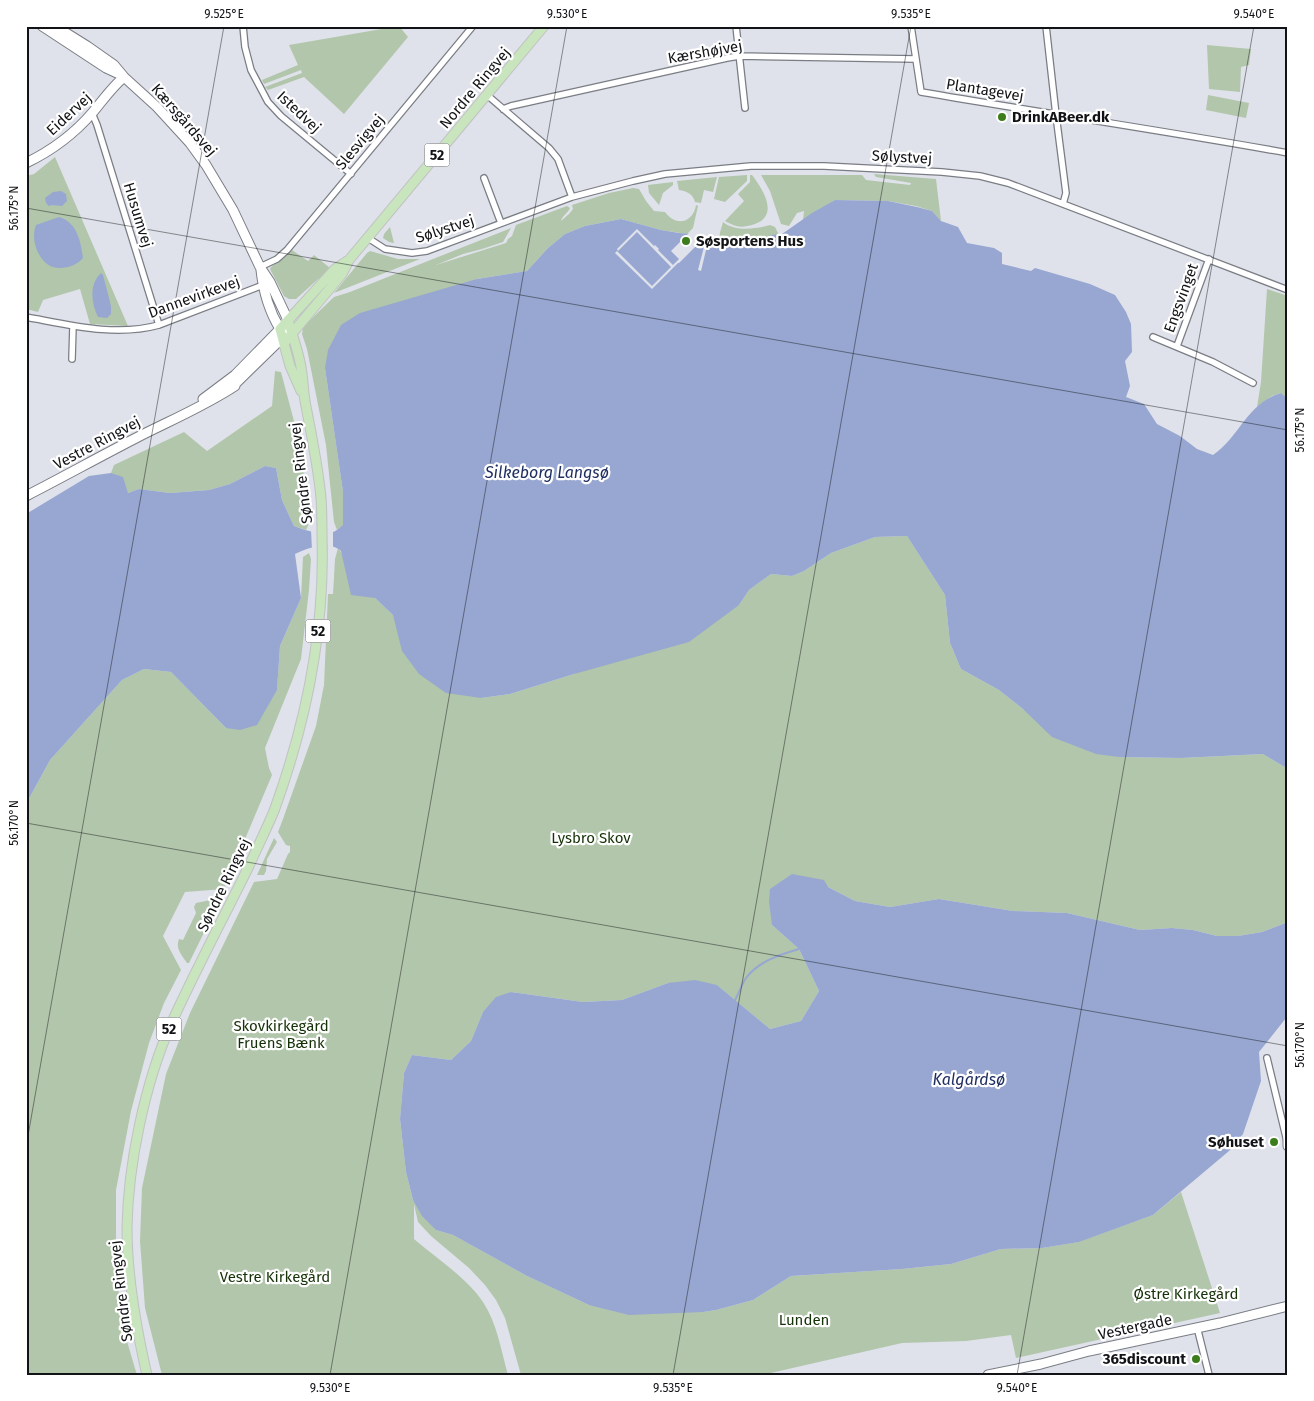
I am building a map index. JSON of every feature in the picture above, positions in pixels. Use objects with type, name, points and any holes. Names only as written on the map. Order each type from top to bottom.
[{"type":"main road","name":"Nordre Ringvej","points":[[282,336],[342,274],[349,260],[544,26]]},
{"type":"main road","name":"Nordre Ringvej","points":[[282,336],[336,269],[349,260]]},
{"type":"main road","name":"Søndre Ringvej","points":[[147,1375],[136,1321],[130,1278],[127,1228],[130,1185],[143,1111],[154,1070],[170,1027],[268,826],[296,745],[314,665],[322,593],[322,501],[300,363],[290,327]]},
{"type":"main road","name":"Søndre Ringvej","points":[[282,336],[290,366],[305,400]]},
{"type":"street","name":"Kærsgårdsvej","points":[[42,26],[106,68],[124,77]]},
{"type":"street","name":"Kærsgårdsvej","points":[[55,26],[114,65],[124,77],[162,112],[190,143],[206,165],[233,210],[260,267],[270,282],[290,327]]},
{"type":"street","name":"Istedvej","points":[[243,26],[245,47],[251,70],[268,102],[281,116],[351,174]]},
{"type":"street","name":"Slesvigvej","points":[[260,267],[277,259],[287,250],[473,26]]},
{"type":"street","points":[[736,26],[745,108]]},
{"type":"street","name":"Plantagevej","points":[[911,26],[921,92],[1141,129],[1197,136],[1288,153]]},
{"type":"street","points":[[1046,26],[1066,193],[1064,204]]},
{"type":"street","name":"Kærshøjvej","points":[[503,109],[739,56],[916,59]]},
{"type":"street","name":"Eidervej","points":[[26,164],[66,138],[92,113],[124,77]]},
{"type":"street","points":[[487,95],[549,148],[558,159],[572,197]]},
{"type":"street","name":"Husumvej","points":[[92,113],[159,325]]},
{"type":"street","name":"Sølystvej","points":[[368,238],[385,249],[412,253],[426,251],[572,197],[665,174],[751,166],[824,166],[942,172],[980,176],[1008,183],[1288,290]]},
{"type":"street","points":[[484,178],[501,223]]},
{"type":"street","name":"Engsvinget","points":[[1176,346],[1209,259]]},
{"type":"street","name":"Kærsgårdsvej","points":[[260,267],[263,285],[282,336]]},
{"type":"street","name":"Dannevirkevej","points":[[26,317],[74,326],[130,331],[159,325],[263,285]]},
{"type":"street","points":[[72,359],[74,326]]},
{"type":"street","name":"Vestre Ringvej","points":[[181,415],[193,411],[231,388],[267,360],[282,336]]},
{"type":"street","name":"Vestre Ringvej","points":[[26,496],[181,415],[236,375],[282,336]]},
{"type":"street","name":"Engsvinget","points":[[1153,337],[1213,362],[1253,384]]},
{"type":"street","points":[[1267,1058],[1287,1145]]},
{"type":"street","points":[[1287,1145],[1288,1139]]},
{"type":"street","name":"Vestergade","points":[[988,1375],[1014,1372],[1096,1350],[1288,1306]]},
{"type":"street","points":[[1197,1327],[1209,1375]]},
{"type":"green space","points":[[399,26],[408,37],[344,114],[304,77],[268,90],[265,87],[302,73],[301,70],[264,84],[262,80],[298,65],[289,45]]},
{"type":"green space","points":[[1207,45],[1251,49],[1249,65],[1241,67],[1240,92],[1209,89]]},
{"type":"green space","points":[[1208,95],[1249,103],[1246,118],[1206,110]]},
{"type":"green space","points":[[55,157],[128,326],[90,324],[80,289],[43,300],[38,312],[26,309],[26,176],[34,174]]},
{"type":"green space","points":[[874,174],[936,179],[941,221],[932,211],[916,206],[888,201],[835,200],[803,220],[804,211],[797,213],[789,226],[781,224],[770,191],[761,175],[862,175],[866,180],[910,185],[911,183],[876,177]]},
{"type":"green space","points":[[747,175],[747,181],[725,202],[714,199],[719,177]]},
{"type":"green space","points":[[750,175],[752,175],[764,194],[768,208],[762,220],[743,227],[737,226],[725,221],[744,201],[738,194],[750,182]]},
{"type":"green space","points":[[717,177],[713,192],[704,190],[701,203],[695,202],[689,193],[679,190],[677,181]]},
{"type":"green space","points":[[673,182],[673,185],[663,193],[659,205],[649,193],[648,185]]},
{"type":"green space","points":[[633,188],[639,189],[654,211],[665,212],[674,220],[684,221],[688,219],[696,205],[698,206],[693,228],[687,234],[661,230],[621,219],[585,226],[565,234],[548,248],[527,271],[477,279],[325,368],[343,492],[343,525],[337,530],[334,522],[326,445],[307,349],[302,334],[303,328],[308,322],[334,297],[511,228],[503,242],[463,254],[436,265],[506,243],[512,236],[516,225],[567,206],[570,208],[561,221],[573,209],[572,205],[609,193]]},
{"type":"green space","points":[[723,222],[739,228],[758,228],[770,225],[775,227],[779,235],[758,241],[739,241],[719,236]]},
{"type":"green space","points":[[390,227],[394,243],[383,238]]},
{"type":"green space","points":[[292,250],[308,261],[314,255],[330,268],[296,299],[289,299],[284,296],[270,269]]},
{"type":"green space","points":[[370,251],[398,259],[420,259],[334,293],[367,253]]},
{"type":"green space","points":[[1267,289],[1288,296],[1287,398],[1281,393],[1272,396],[1257,407],[1261,382]]},
{"type":"green space","points":[[275,371],[281,372],[299,440],[310,521],[306,530],[294,526],[282,500],[276,468],[265,466],[230,484],[209,490],[170,493],[139,489],[128,493],[111,473],[114,465],[184,432],[207,451],[272,406]]},
{"type":"green space","name":"Lysbro Skov","points":[[907,536],[945,595],[950,643],[961,669],[999,690],[1023,709],[1119,757],[1181,758],[1263,754],[1288,769],[1288,922],[1262,932],[1238,936],[1217,936],[1193,930],[1172,928],[1140,930],[1067,913],[1013,911],[939,899],[890,907],[855,901],[828,887],[772,925],[799,949],[819,991],[801,1021],[770,1029],[717,985],[668,983],[622,1000],[583,1002],[511,992],[483,1012],[471,1041],[451,1060],[412,1055],[404,1073],[400,1119],[406,1172],[413,1200],[436,1230],[453,1235],[527,1276],[589,1305],[703,1312],[753,1300],[791,1276],[951,1264],[1001,1249],[1042,1248],[1078,1242],[1153,1215],[1181,1192],[1220,1313],[1016,1358],[1011,1335],[966,1341],[902,1343],[762,1375],[521,1375],[505,1318],[496,1300],[469,1268],[431,1236],[418,1222],[414,1204],[414,1239],[477,1293],[488,1310],[495,1328],[508,1375],[162,1375],[145,1308],[140,1241],[142,1188],[166,1074],[190,1013],[254,882],[277,879],[290,852],[290,846],[286,845],[278,832],[316,726],[324,685],[328,594],[333,594],[335,559],[338,548],[375,598],[481,698],[510,694],[574,674],[739,605],[749,590],[771,574],[792,576],[804,571],[831,553],[875,537]]},
{"type":"green space","points":[[309,553],[311,559],[309,590],[301,659],[265,748],[272,775],[224,889],[185,892],[163,936],[181,970],[164,1003],[149,1043],[131,1111],[116,1190],[116,1275],[126,1338],[137,1375],[26,1375],[26,804],[50,760],[122,680],[144,669],[171,672],[226,728],[277,690],[280,646],[301,598],[303,557]]},
{"type":"green space","points":[[274,838],[277,842],[267,859],[266,871],[264,875],[257,875]]},
{"type":"green space","points":[[215,899],[220,900],[189,963],[187,963],[178,949],[179,939],[183,940],[196,913],[194,907],[196,903]]},
{"type":"water","points":[[61,191],[66,194],[67,201],[62,206],[49,206],[46,203],[45,198],[53,192]]},
{"type":"water","name":"Silkeborg Langsø","points":[[835,200],[888,201],[932,211],[941,221],[958,227],[967,243],[994,248],[1002,253],[1002,264],[1031,271],[1035,268],[1090,284],[1115,295],[1131,324],[1132,352],[1125,361],[1130,386],[1126,397],[1144,404],[1157,424],[1180,436],[1197,449],[1213,455],[1222,448],[1259,405],[1281,393],[1287,398],[1288,769],[1263,754],[1181,758],[1119,757],[1096,754],[1052,737],[1023,709],[999,690],[961,669],[950,643],[945,595],[907,536],[875,537],[831,553],[804,571],[792,576],[771,574],[749,590],[739,605],[689,642],[510,694],[481,698],[446,693],[419,674],[402,651],[393,615],[375,598],[351,595],[341,551],[331,546],[318,546],[295,554],[301,598],[280,646],[277,690],[257,725],[240,730],[226,728],[171,672],[144,669],[122,680],[50,760],[26,804],[26,514],[89,476],[111,473],[123,477],[128,493],[139,489],[170,493],[209,490],[230,484],[265,466],[276,468],[282,500],[294,526],[318,533],[334,531],[343,525],[343,492],[325,368],[328,350],[341,325],[360,313],[477,279],[527,271],[548,248],[565,234],[585,226],[621,219],[679,233],[726,236],[736,240],[757,241],[765,240],[770,235],[782,234]]},
{"type":"water","points":[[59,217],[70,223],[77,233],[83,258],[71,266],[56,268],[47,264],[40,256],[34,241],[34,235],[36,225]]},
{"type":"water","points":[[101,273],[111,306],[111,314],[107,318],[98,317],[92,294],[94,283]]},
{"type":"water","name":"Kalgårdsø","points":[[792,874],[824,880],[828,887],[855,901],[890,907],[939,899],[1013,911],[1067,913],[1140,930],[1172,928],[1193,930],[1217,936],[1238,936],[1262,932],[1288,922],[1288,1019],[1286,1018],[1259,1052],[1261,1081],[1243,1134],[1229,1151],[1153,1215],[1079,1242],[1042,1248],[1001,1249],[951,1264],[791,1276],[753,1300],[703,1312],[629,1315],[589,1305],[527,1276],[453,1235],[436,1230],[422,1216],[413,1200],[406,1172],[400,1119],[404,1073],[412,1055],[451,1060],[471,1041],[483,1012],[496,997],[511,992],[583,1002],[622,1000],[668,983],[695,980],[717,985],[770,1029],[801,1021],[819,991],[799,949],[772,925],[769,902],[770,889]]},
{"type":"pier","points":[[637,229],[673,265],[679,259],[671,251],[690,232],[720,234],[716,248],[707,246],[701,271],[698,270],[706,239],[701,241],[652,289],[615,253],[617,251],[652,286],[671,267],[637,232],[618,251],[617,249]]},
{"type":"pier","points":[[311,530],[333,530],[333,549],[312,550]]},
{"type":"waterway","points":[[735,1000],[746,978],[757,967],[777,956],[799,949]]},
{"type":"place","name":"DrinkABeer.dk","points":[[1002,117]]},
{"type":"place","name":"Søsportens Hus","points":[[686,241]]},
{"type":"place","name":"Søhuset","points":[[1274,1142]]},
{"type":"place","name":"365discount","points":[[1196,1359]]},
{"type":"park label","name":"Skovkirkegård Fruens Bænk","points":[[281,1034]]},
{"type":"park label","name":"Vestre Kirkegård","points":[[275,1277]]},
{"type":"park label","name":"Østre Kirkegård","points":[[1186,1294]]},
{"type":"park label","name":"Lunden","points":[[804,1320]]}]
